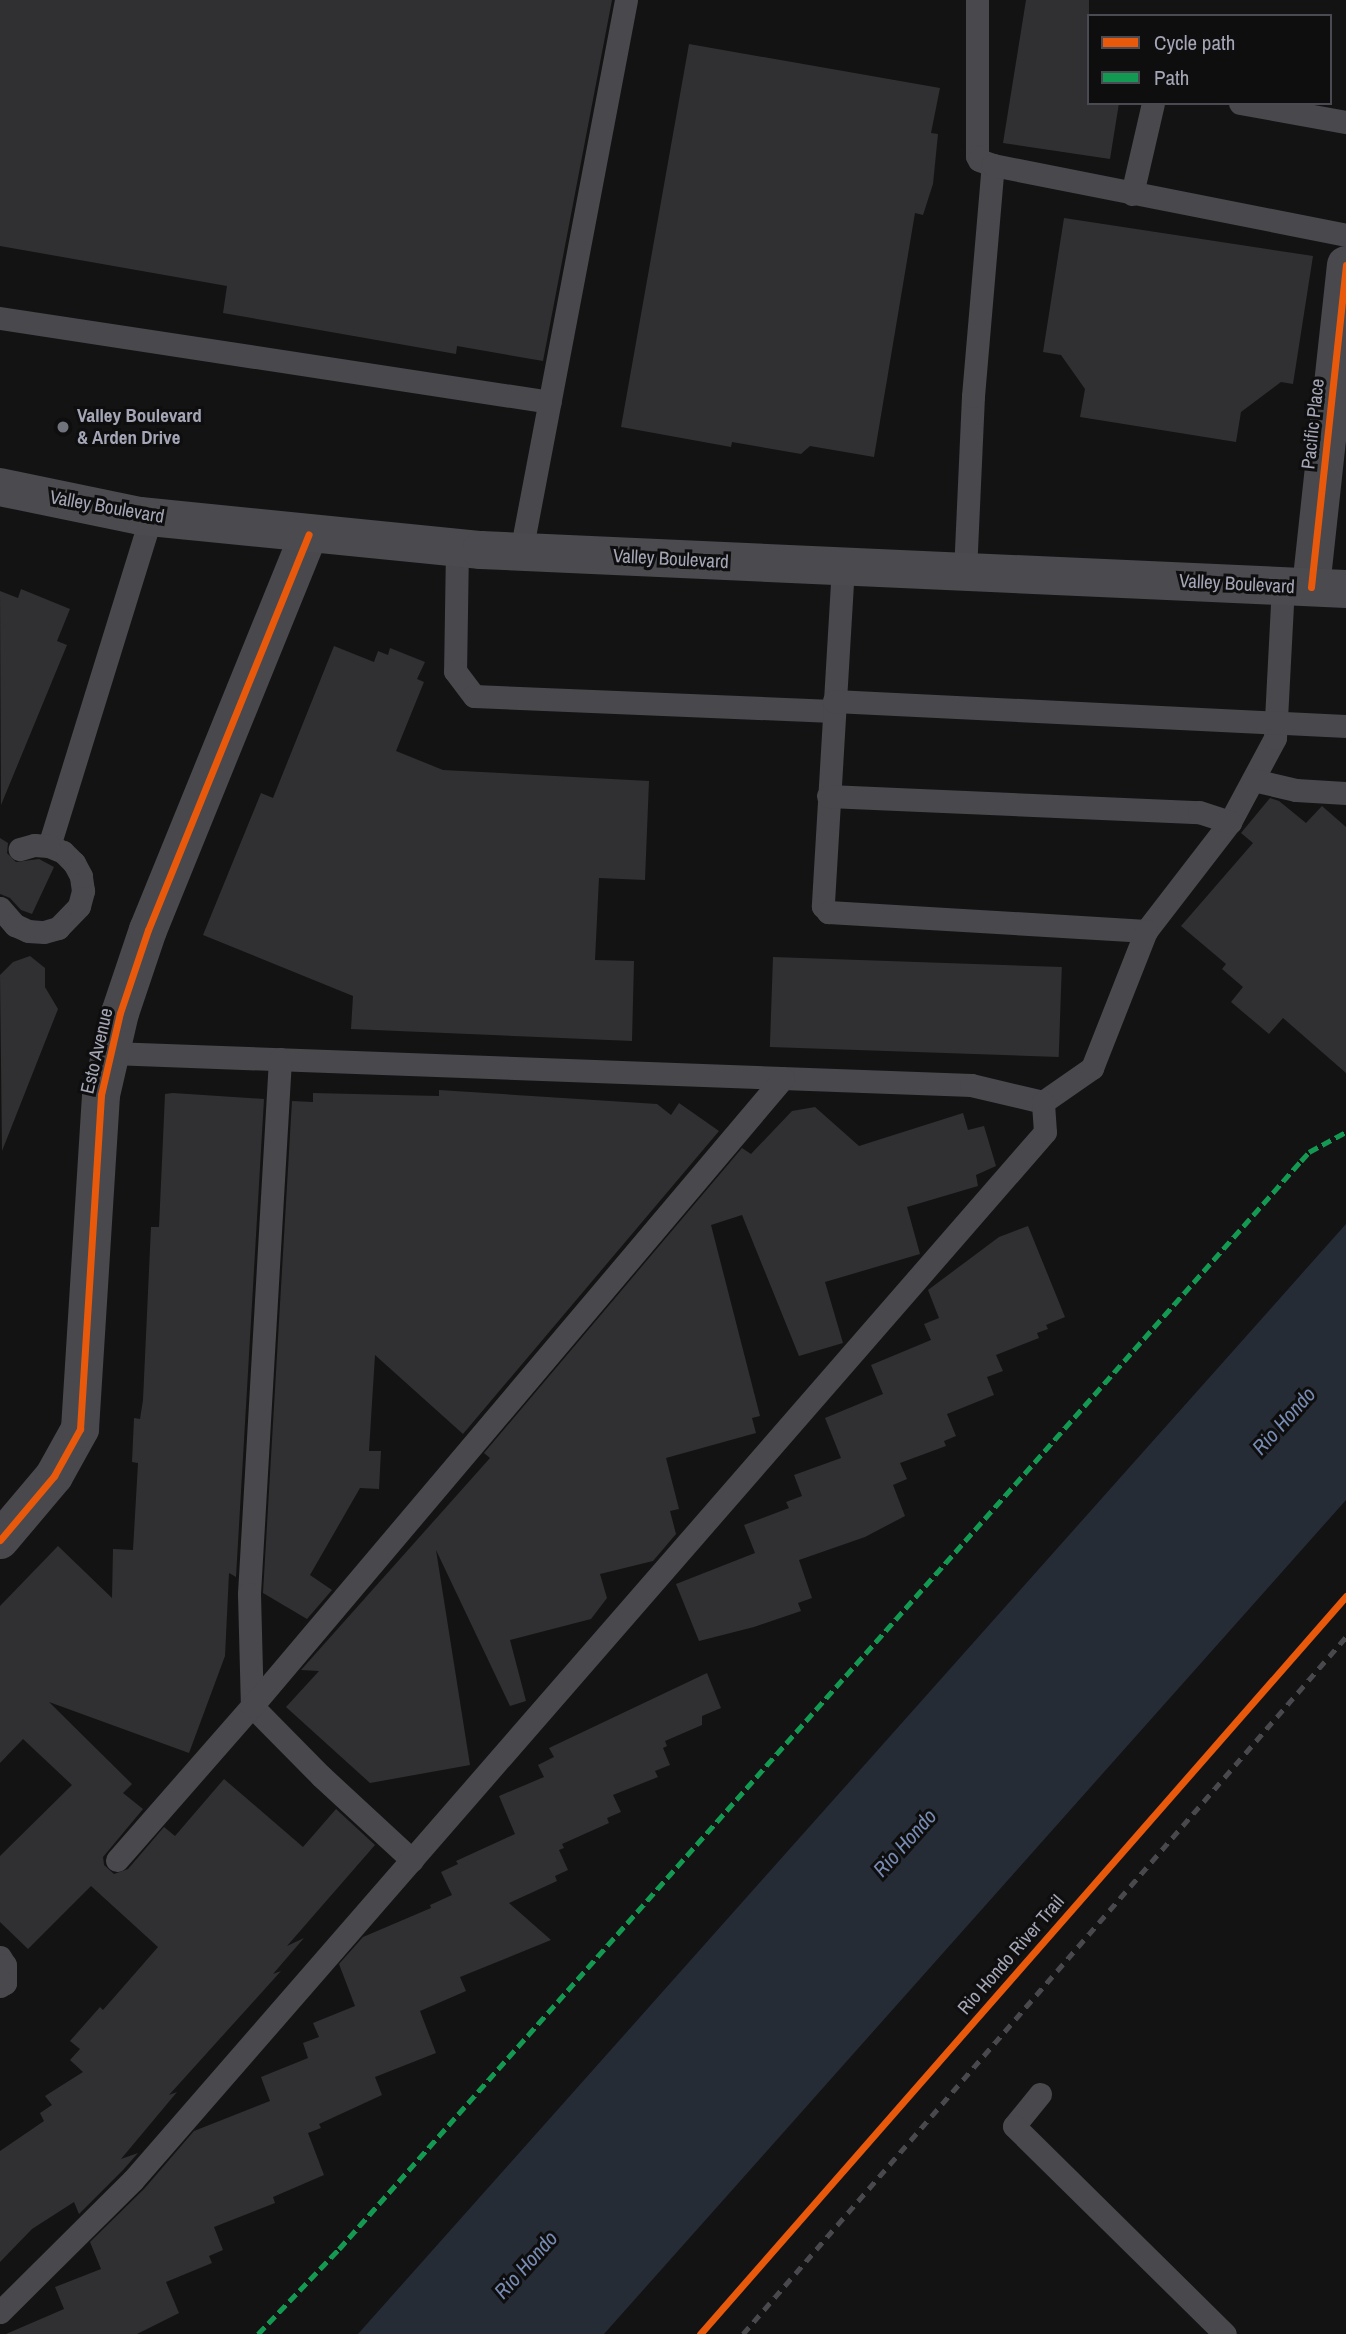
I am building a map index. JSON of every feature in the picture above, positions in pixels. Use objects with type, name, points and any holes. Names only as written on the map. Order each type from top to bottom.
[{"type":"main road","name":"Valley Boulevard","points":[[0,487],[151,517],[457,548],[1313,587]]},
{"type":"street","name":"Pacific Place","points":[[1313,587],[1346,265]]},
{"type":"street","name":"Esto Avenue","points":[[0,1540],[54,1476],[80,1429],[99,1119],[120,1013],[148,930],[309,534]]},
{"type":"lane","points":[[522,552],[626,0]]},
{"type":"lane","points":[[977,0],[979,160],[1132,194],[1346,235]]},
{"type":"lane","points":[[1132,194],[1153,105]]},
{"type":"lane","points":[[1251,105],[1346,122]]},
{"type":"lane","points":[[965,572],[973,396],[993,165]]},
{"type":"lane","points":[[0,318],[550,402]]},
{"type":"lane","points":[[49,846],[151,517]]},
{"type":"lane","points":[[457,548],[455,671],[474,696],[834,706],[1346,726]]},
{"type":"lane","points":[[843,566],[821,897],[828,912],[1146,932]]},
{"type":"lane","points":[[111,1053],[971,1085],[1043,1102],[1092,1068],[1146,932],[1230,822],[1253,780],[1275,738],[1275,722],[1313,587]]},
{"type":"lane","points":[[1253,780],[1296,790],[1346,793]]},
{"type":"lane","points":[[828,796],[1199,812],[1230,822]]},
{"type":"lane","points":[[0,908],[15,925],[28,932],[44,932],[58,928],[70,919],[79,906],[83,891],[81,876],[74,863],[63,852],[49,846],[34,845],[20,849]]},
{"type":"lane","points":[[280,1059],[249,1594],[252,1706],[321,1776],[411,1860]]},
{"type":"lane","points":[[117,1860],[252,1706],[783,1078]]},
{"type":"lane","points":[[0,2312],[133,2180],[1045,1132],[1043,1102]]},
{"type":"lane","points":[[0,1957],[5,1965],[5,1983],[0,1986]]},
{"type":"lane","points":[[1040,2094],[1014,2126],[1225,2334]]},
{"type":"water","name":"Rio Hondo","points":[[1346,1224],[1346,1500],[604,2334],[358,2334]]},
{"type":"building","points":[[0,0],[612,0],[543,361],[457,346],[456,354],[223,313],[227,286],[0,246]]},
{"type":"building","points":[[1026,0],[1089,0],[1087,105],[1119,105],[1110,159],[1003,143]]},
{"type":"building","points":[[689,44],[940,88],[931,133],[938,134],[933,184],[923,215],[915,213],[874,457],[810,446],[801,454],[732,442],[731,447],[621,427]]},
{"type":"building","points":[[1064,218],[1313,256],[1293,384],[1281,382],[1241,412],[1236,442],[1080,417],[1085,389],[1061,355],[1043,352]]},
{"type":"building","points":[[21,589],[70,609],[57,641],[67,645],[1,805],[0,591],[18,598]]},
{"type":"building","points":[[334,646],[374,662],[378,651],[388,655],[390,648],[425,662],[417,679],[424,682],[396,751],[443,770],[649,781],[645,880],[599,878],[595,960],[634,961],[632,1041],[351,1029],[353,996],[203,935],[261,793],[273,798]]},
{"type":"building","points":[[1270,798],[1279,801],[1306,823],[1322,806],[1346,827],[1346,1073],[1283,1018],[1269,1034],[1231,1002],[1243,987],[1222,969],[1226,964],[1181,926],[1253,843],[1241,833]]},
{"type":"building","points":[[0,838],[8,843],[7,853],[16,862],[39,859],[54,867],[32,914],[21,910],[10,898],[0,894]]},
{"type":"building","points":[[30,956],[45,968],[45,987],[58,1009],[2,1151],[0,975],[13,962]]},
{"type":"building","points":[[773,957],[1062,967],[1059,1057],[770,1047]]},
{"type":"building","points":[[439,1090],[657,1104],[671,1115],[679,1103],[719,1131],[463,1434],[375,1355],[369,1451],[381,1451],[379,1489],[360,1488],[310,1575],[332,1590],[307,1619],[263,1593],[292,1101],[313,1102],[313,1093],[439,1096]]},
{"type":"building","points":[[165,1094],[264,1099],[236,1577],[229,1573],[225,1656],[189,1753],[49,1702],[132,1784],[123,1793],[143,1809],[103,1857],[104,1865],[114,1874],[128,1869],[164,1827],[175,1836],[224,1779],[303,1847],[336,1809],[375,1845],[287,1946],[304,1938],[273,1974],[281,1971],[169,2095],[177,2092],[121,2159],[138,2153],[123,2170],[79,2214],[74,2202],[32,2229],[0,2262],[0,2151],[44,2121],[40,2113],[52,2105],[45,2096],[83,2072],[70,2060],[80,2049],[70,2041],[100,2007],[103,2010],[158,1947],[91,1886],[28,1949],[0,1922],[0,1856],[72,1785],[23,1739],[0,1763],[0,1606],[58,1546],[112,1598],[113,1549],[133,1550],[138,1463],[132,1462],[134,1418],[140,1419],[143,1400],[151,1227],[159,1227]]},
{"type":"building","points":[[815,1107],[859,1146],[963,1113],[968,1130],[984,1126],[996,1166],[976,1175],[978,1186],[907,1207],[920,1254],[825,1282],[843,1343],[799,1356],[742,1215],[711,1225],[760,1416],[752,1418],[756,1433],[666,1458],[679,1509],[670,1511],[676,1534],[653,1561],[600,1574],[607,1598],[591,1619],[510,1640],[526,1701],[510,1706],[436,1550],[470,1765],[370,1783],[286,1707],[319,1671],[301,1670],[490,1458],[484,1453],[742,1148],[751,1154],[792,1111]]},
{"type":"building","points":[[1028,1226],[1065,1317],[1046,1325],[1048,1329],[1037,1333],[1039,1338],[996,1355],[1003,1371],[987,1377],[994,1395],[947,1414],[956,1436],[944,1441],[946,1446],[900,1463],[907,1479],[893,1485],[905,1516],[865,1537],[799,1560],[812,1598],[798,1603],[801,1611],[699,1641],[676,1584],[755,1553],[744,1525],[789,1508],[786,1502],[802,1496],[794,1475],[841,1458],[825,1418],[883,1394],[871,1365],[931,1340],[924,1324],[939,1318],[928,1290],[999,1237]]},
{"type":"building","points":[[707,1673],[721,1708],[702,1716],[702,1725],[665,1741],[667,1746],[663,1748],[670,1765],[655,1771],[658,1777],[613,1795],[621,1812],[607,1818],[609,1823],[562,1844],[564,1848],[559,1850],[568,1870],[555,1876],[557,1881],[509,1903],[551,1940],[460,1977],[466,1991],[420,2011],[436,2053],[375,2077],[382,2095],[319,2124],[321,2128],[308,2133],[324,2175],[273,2197],[275,2203],[214,2227],[223,2250],[209,2256],[212,2263],[166,2282],[179,2313],[137,2334],[6,2334],[64,2309],[55,2287],[101,2269],[90,2242],[144,2189],[194,2131],[270,2101],[261,2077],[308,2058],[303,2043],[319,2037],[313,2023],[355,2006],[339,1964],[363,1937],[431,1908],[430,1905],[452,1895],[441,1872],[458,1864],[456,1861],[515,1834],[499,1796],[544,1777],[538,1765],[554,1757],[549,1748]]},
{"type":"railway","points":[[743,2334],[1346,1637]]},
{"type":"marked path","points":[[258,2334],[339,2249],[1309,1152],[1346,1132]]},
{"type":"cycle path","points":[[1311,587],[1346,265]]},
{"type":"cycle path","points":[[0,1540],[54,1476],[80,1429],[101,1095],[120,1013],[148,930],[309,534]]},
{"type":"cycle path","name":"Rio Hondo River Trail","points":[[700,2334],[1346,1596]]},
{"type":"place","name":"Valley Boulevard & Arden Drive","points":[[63,427]]}]
